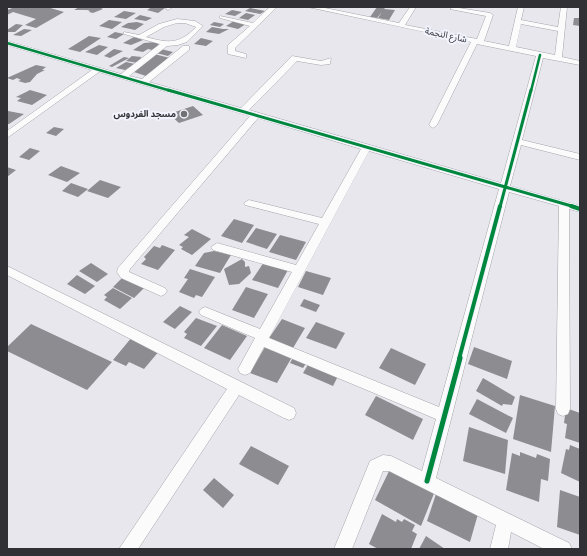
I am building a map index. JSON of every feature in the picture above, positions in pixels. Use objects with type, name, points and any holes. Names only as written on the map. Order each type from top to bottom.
[{"type":"street","points":[[243,56],[231,52],[230,49],[274,7]]},
{"type":"street","name":"شارع النجمة","points":[[316,7],[580,63]]},
{"type":"street","points":[[401,26],[413,7]]},
{"type":"street","points":[[512,49],[521,7]]},
{"type":"street","points":[[558,58],[564,7]]},
{"type":"street","points":[[433,125],[478,42],[490,15],[453,9]]},
{"type":"street","points":[[222,17],[254,25]]},
{"type":"street","points":[[126,33],[140,37],[173,44],[180,42],[200,26],[179,21],[164,23],[140,37]]},
{"type":"street","points":[[519,22],[561,29]]},
{"type":"street","points":[[7,43],[254,116],[580,209]]},
{"type":"street","points":[[122,77],[166,43]]},
{"type":"street","points":[[142,83],[186,48]]},
{"type":"street","points":[[427,481],[540,55]]},
{"type":"street","points":[[242,112],[295,58],[321,63],[327,62],[328,60]]},
{"type":"street","points":[[7,135],[97,70]]},
{"type":"street","points":[[161,291],[125,275],[123,272],[124,268],[254,116]]},
{"type":"street","points":[[516,141],[580,157]]},
{"type":"street","points":[[245,369],[366,148]]},
{"type":"street","points":[[249,203],[326,222]]},
{"type":"street","points":[[563,409],[564,204]]},
{"type":"street","points":[[217,247],[299,270]]},
{"type":"street","points":[[7,270],[289,413]]},
{"type":"street","points":[[205,312],[445,416]]},
{"type":"street","points":[[128,549],[237,386]]},
{"type":"street","points":[[343,549],[376,466],[383,463],[391,464],[427,481],[563,549]]},
{"type":"street","points":[[499,549],[505,521]]},
{"type":"building","points":[[15,7],[47,7],[64,12],[36,28],[25,25],[36,19],[13,12],[7,15],[7,10]]},
{"type":"building","points":[[79,7],[103,7],[101,8],[103,9],[93,13],[87,10],[74,10]]},
{"type":"building","points":[[152,7],[165,8],[158,13],[147,10]]},
{"type":"building","points":[[377,7],[386,7],[384,9],[395,10],[389,20],[378,18],[382,12],[377,18],[370,17]]},
{"type":"building","points":[[250,8],[265,11],[260,14],[245,11]]},
{"type":"building","points":[[232,10],[242,12],[235,16],[225,14]]},
{"type":"building","points":[[124,11],[136,13],[126,19],[114,17]]},
{"type":"building","points":[[246,13],[255,15],[248,20],[239,18]]},
{"type":"building","points":[[140,15],[152,18],[146,21],[134,19]]},
{"type":"building","points":[[574,18],[580,18],[580,26],[573,25]]},
{"type":"building","points":[[109,20],[122,22],[112,29],[99,26]]},
{"type":"building","points":[[234,21],[246,24],[238,29],[226,26]]},
{"type":"building","points":[[137,22],[144,24],[135,30],[121,27],[128,23]]},
{"type":"building","points":[[214,22],[224,24],[220,27],[210,25]]},
{"type":"building","points":[[16,24],[23,25],[15,32],[7,32],[7,30]]},
{"type":"building","points":[[212,27],[229,29],[219,34],[206,32]]},
{"type":"building","points":[[24,29],[32,30],[21,36],[13,35]]},
{"type":"building","points":[[115,32],[124,34],[116,39],[107,37]]},
{"type":"building","points":[[89,36],[101,38],[80,52],[68,49]]},
{"type":"building","points":[[134,37],[143,40],[131,45],[123,43]]},
{"type":"building","points":[[201,38],[213,41],[206,46],[194,44]]},
{"type":"building","points":[[156,42],[159,45],[152,50],[148,49],[143,52],[133,50],[144,43]]},
{"type":"building","points":[[99,45],[108,47],[97,55],[85,52]]},
{"type":"building","points":[[114,49],[123,51],[110,58],[104,56]]},
{"type":"building","points":[[161,49],[173,52],[168,56],[156,53]]},
{"type":"building","points":[[154,54],[170,58],[146,76],[131,71]]},
{"type":"building","points":[[132,56],[142,57],[140,58],[143,59],[138,63],[126,61]]},
{"type":"building","points":[[124,57],[129,58],[112,67],[109,66]]},
{"type":"building","points":[[126,62],[135,64],[125,70],[116,68]]},
{"type":"building","points":[[36,65],[46,67],[42,70],[45,70],[37,74],[30,82],[25,83],[18,81],[21,80],[17,78],[13,80],[7,78]]},
{"type":"building","points":[[30,90],[47,95],[32,105],[17,101],[21,98],[16,97]]},
{"type":"building","points":[[193,106],[203,115],[179,123],[169,114]]},
{"type":"building","points":[[8,111],[24,114],[7,124]]},
{"type":"building","points":[[54,127],[64,129],[56,136],[46,133]]},
{"type":"building","points":[[30,148],[40,151],[29,160],[19,157]]},
{"type":"building","points":[[61,166],[80,173],[67,182],[48,175]]},
{"type":"building","points":[[7,167],[16,170],[7,177]]},
{"type":"building","points":[[100,180],[121,187],[108,198],[87,191]]},
{"type":"building","points":[[71,183],[88,189],[78,197],[62,191]]},
{"type":"building","points":[[234,219],[254,225],[242,243],[221,236]]},
{"type":"building","points":[[256,228],[277,234],[267,249],[246,242]]},
{"type":"building","points":[[192,229],[211,239],[192,255],[181,249],[183,247],[179,245],[189,237],[184,235]]},
{"type":"building","points":[[280,235],[306,242],[296,260],[269,252]]},
{"type":"building","points":[[162,245],[175,250],[158,270],[141,264],[146,259],[144,257],[154,246],[160,248]]},
{"type":"building","points":[[214,251],[231,255],[220,273],[195,266],[204,253]]},
{"type":"building","points":[[242,259],[245,262],[245,267],[249,266],[251,273],[239,284],[229,285],[224,269]]},
{"type":"building","points":[[264,262],[288,270],[278,288],[252,280]]},
{"type":"building","points":[[91,263],[108,274],[97,282],[79,271]]},
{"type":"building","points":[[190,269],[215,277],[202,297],[196,295],[194,298],[179,292],[188,279],[184,278]]},
{"type":"building","points":[[306,271],[331,278],[323,295],[298,287]]},
{"type":"building","points":[[77,275],[95,286],[85,294],[67,284]]},
{"type":"building","points":[[123,277],[144,288],[134,298],[113,287]]},
{"type":"building","points":[[246,287],[268,294],[254,318],[232,310]]},
{"type":"building","points":[[113,288],[132,298],[120,309],[104,300],[107,297],[104,295]]},
{"type":"building","points":[[304,299],[320,305],[316,312],[300,306]]},
{"type":"building","points":[[180,306],[192,312],[175,329],[163,322]]},
{"type":"building","points":[[196,318],[217,326],[201,346],[184,338],[187,334],[184,332]]},
{"type":"building","points":[[282,319],[305,328],[293,348],[269,338]]},
{"type":"building","points":[[316,322],[345,333],[336,349],[306,338]]},
{"type":"building","points":[[31,324],[112,362],[87,390],[7,351],[7,347]]},
{"type":"building","points":[[222,325],[247,336],[230,360],[204,348]]},
{"type":"building","points":[[132,337],[160,350],[144,369],[129,362],[126,366],[113,360]]},
{"type":"building","points":[[265,347],[292,357],[277,383],[250,373]]},
{"type":"building","points":[[474,347],[512,361],[507,379],[468,364]]},
{"type":"building","points":[[391,348],[426,364],[415,385],[379,368]]},
{"type":"building","points":[[294,356],[307,362],[303,368],[290,363]]},
{"type":"building","points":[[309,363],[338,376],[333,386],[303,373]]},
{"type":"building","points":[[483,378],[515,397],[512,405],[503,404],[502,406],[476,391]]},
{"type":"building","points":[[520,395],[555,406],[551,452],[513,439]]},
{"type":"building","points":[[376,396],[423,419],[413,440],[365,415]]},
{"type":"building","points":[[477,399],[513,418],[506,433],[469,414]]},
{"type":"building","points":[[566,408],[580,413],[580,443],[565,438],[567,424],[564,423]]},
{"type":"building","points":[[469,427],[508,440],[505,474],[463,461]]},
{"type":"building","points":[[570,445],[580,449],[580,482],[561,473],[566,449],[569,450]]},
{"type":"building","points":[[251,446],[289,466],[278,485],[239,464]]},
{"type":"building","points":[[520,452],[536,458],[537,454],[550,459],[548,481],[541,479],[539,502],[506,490],[512,453],[520,456]]},
{"type":"building","points":[[391,467],[435,491],[421,526],[375,500]]},
{"type":"building","points":[[214,478],[234,495],[223,508],[203,490]]},
{"type":"building","points":[[560,490],[580,497],[580,535],[557,527]]},
{"type":"building","points":[[436,494],[478,514],[470,542],[427,521]]},
{"type":"building","points":[[382,514],[396,522],[397,519],[402,522],[404,519],[415,525],[412,531],[417,534],[411,549],[378,549],[369,544]]},
{"type":"building","points":[[426,536],[445,549],[419,549]]},
{"type":"cycle path","points":[[7,43],[580,209]]},
{"type":"cycle path","points":[[427,481],[540,55]]},
{"type":"place","name":"مسجد الفردوس","points":[[184,114]]}]
